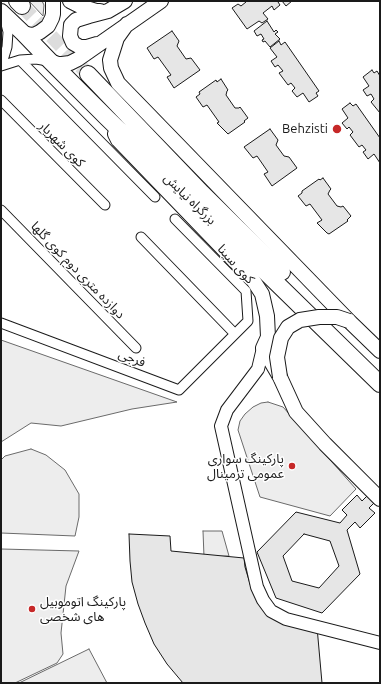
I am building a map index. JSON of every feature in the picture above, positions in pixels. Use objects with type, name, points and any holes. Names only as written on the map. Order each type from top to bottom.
[{"type":"highway","name":"بزرگراه نیایش","points":[[3,14],[107,118],[380,384]]},
{"type":"highway","name":"بزرگراه نیایش","points":[[88,74],[202,193],[380,369]]},
{"type":"main road","points":[[23,33],[32,35],[36,34],[48,26],[53,14],[53,1]]},
{"type":"main road","points":[[70,1],[96,11],[108,11]]},
{"type":"main road","points":[[104,41],[87,47],[73,43],[70,36],[71,25],[76,20],[108,11],[124,1]]},
{"type":"main road","points":[[50,61],[58,64],[70,63],[78,59],[161,1]]},
{"type":"main road","points":[[127,24],[117,38],[110,60],[111,68],[118,83],[380,351]]},
{"type":"main road","points":[[107,118],[118,140],[252,280],[262,294],[268,316],[268,337],[263,348],[280,377],[296,412],[325,444],[380,499]]},
{"type":"main road","points":[[280,377],[277,357],[281,338],[288,327],[300,320],[319,317],[337,317],[349,321]]},
{"type":"street","points":[[1,62],[4,57],[8,32],[3,14]]},
{"type":"street","points":[[1,66],[20,60],[36,59],[50,61]]},
{"type":"street","points":[[20,60],[154,196]]},
{"type":"street","name":"کوی شهریار","points":[[1,100],[105,205]]},
{"type":"street","name":"دوازده متری دوم کوی گلها","points":[[1,210],[136,348]]},
{"type":"street","name":"کوی سینا","points":[[175,219],[246,291],[248,321],[235,334]]},
{"type":"street","points":[[141,237],[235,334]]},
{"type":"street","name":"فرجی","points":[[1,323],[178,390],[235,334]]},
{"type":"street","points":[[263,348],[258,369],[227,410],[221,426],[257,587],[263,600],[271,611],[286,620],[380,643]]},
{"type":"shaded area","points":[[29,1],[42,1],[44,5],[43,16]]},
{"type":"shaded area","points":[[1,340],[177,402],[132,409],[61,426],[31,423],[1,442]]},
{"type":"shaded area","name":"پارکینگ سواری عمومی ترمینال","points":[[268,402],[283,407],[356,489],[330,516],[260,497],[238,430],[240,421],[245,414],[253,407],[261,403]]},
{"type":"shaded area","points":[[31,449],[46,455],[65,470],[79,494],[79,517],[75,536],[1,533],[1,460],[5,456]]},
{"type":"shaded area","points":[[203,531],[222,531],[229,556],[204,557]]},
{"type":"shaded area","name":"پارکینگ اتوموبیل های شخصی","points":[[1,549],[79,551],[66,586],[61,633],[63,654],[57,663],[15,683],[1,683]]},
{"type":"shaded area","points":[[89,649],[107,683],[19,683]]},
{"type":"building","points":[[245,1],[280,1],[278,2],[280,5],[274,10],[272,6],[263,13],[268,19],[262,23],[259,21],[247,29],[232,8],[238,4],[241,6],[246,2]]},
{"type":"building","points":[[282,1],[292,1],[286,6]]},
{"type":"building","points":[[267,21],[274,32],[276,30],[278,32],[275,34],[280,39],[270,47],[265,41],[263,42],[262,40],[264,39],[261,34],[257,36],[254,31]]},
{"type":"building","points":[[172,31],[179,41],[177,46],[186,59],[191,58],[200,70],[174,88],[167,77],[171,75],[158,57],[154,59],[147,48]]},
{"type":"building","points":[[279,41],[281,45],[285,42],[319,91],[316,93],[318,96],[309,102],[303,93],[297,97],[292,91],[295,88],[291,83],[288,85],[279,73],[283,71],[278,65],[275,67],[271,61],[277,57],[270,48]]},
{"type":"building","points":[[372,70],[374,73],[377,71],[380,76],[380,113],[371,102],[374,99],[371,94],[367,96],[363,90],[369,86],[363,77]]},
{"type":"building","points":[[221,79],[228,90],[226,95],[235,108],[240,107],[248,118],[244,121],[245,122],[228,134],[217,123],[219,122],[207,105],[203,107],[196,97],[200,94],[199,92],[216,80],[217,82]]},
{"type":"building","points":[[350,103],[353,106],[356,104],[380,138],[380,163],[374,154],[368,159],[363,152],[366,150],[362,145],[359,147],[350,135],[353,132],[349,127],[347,129],[342,123],[348,118],[342,109]]},
{"type":"building","points":[[270,129],[278,140],[276,145],[284,156],[289,157],[297,168],[272,186],[264,174],[268,172],[257,156],[253,158],[244,147]]},
{"type":"building","points":[[323,178],[331,189],[328,194],[337,206],[343,206],[351,216],[347,220],[348,221],[329,234],[317,223],[322,220],[310,204],[306,206],[298,196],[302,193],[302,191],[319,179],[320,180]]},
{"type":"building","points":[[369,494],[376,501],[369,508],[375,513],[360,528],[355,522],[347,530],[360,574],[322,613],[276,598],[257,552],[296,512],[340,523],[347,515],[342,510],[357,495],[362,501]],"holes":[[[304,534],[330,541],[339,566],[319,588],[292,581],[283,556]]]},
{"type":"building","points":[[129,534],[170,536],[171,551],[244,558],[251,587],[263,604],[317,627],[322,683],[183,683],[167,664],[154,644],[138,604],[132,582]]},
{"type":"tunnel","points":[[22,6],[88,74]]},
{"type":"place","name":"Behzisti","points":[[337,129]]},
{"type":"place","name":"پارکینگ سواری عمومی ترمینال","points":[[292,466]]},
{"type":"place","name":"پارکینگ اتوموبیل های شخصی","points":[[32,609]]}]
